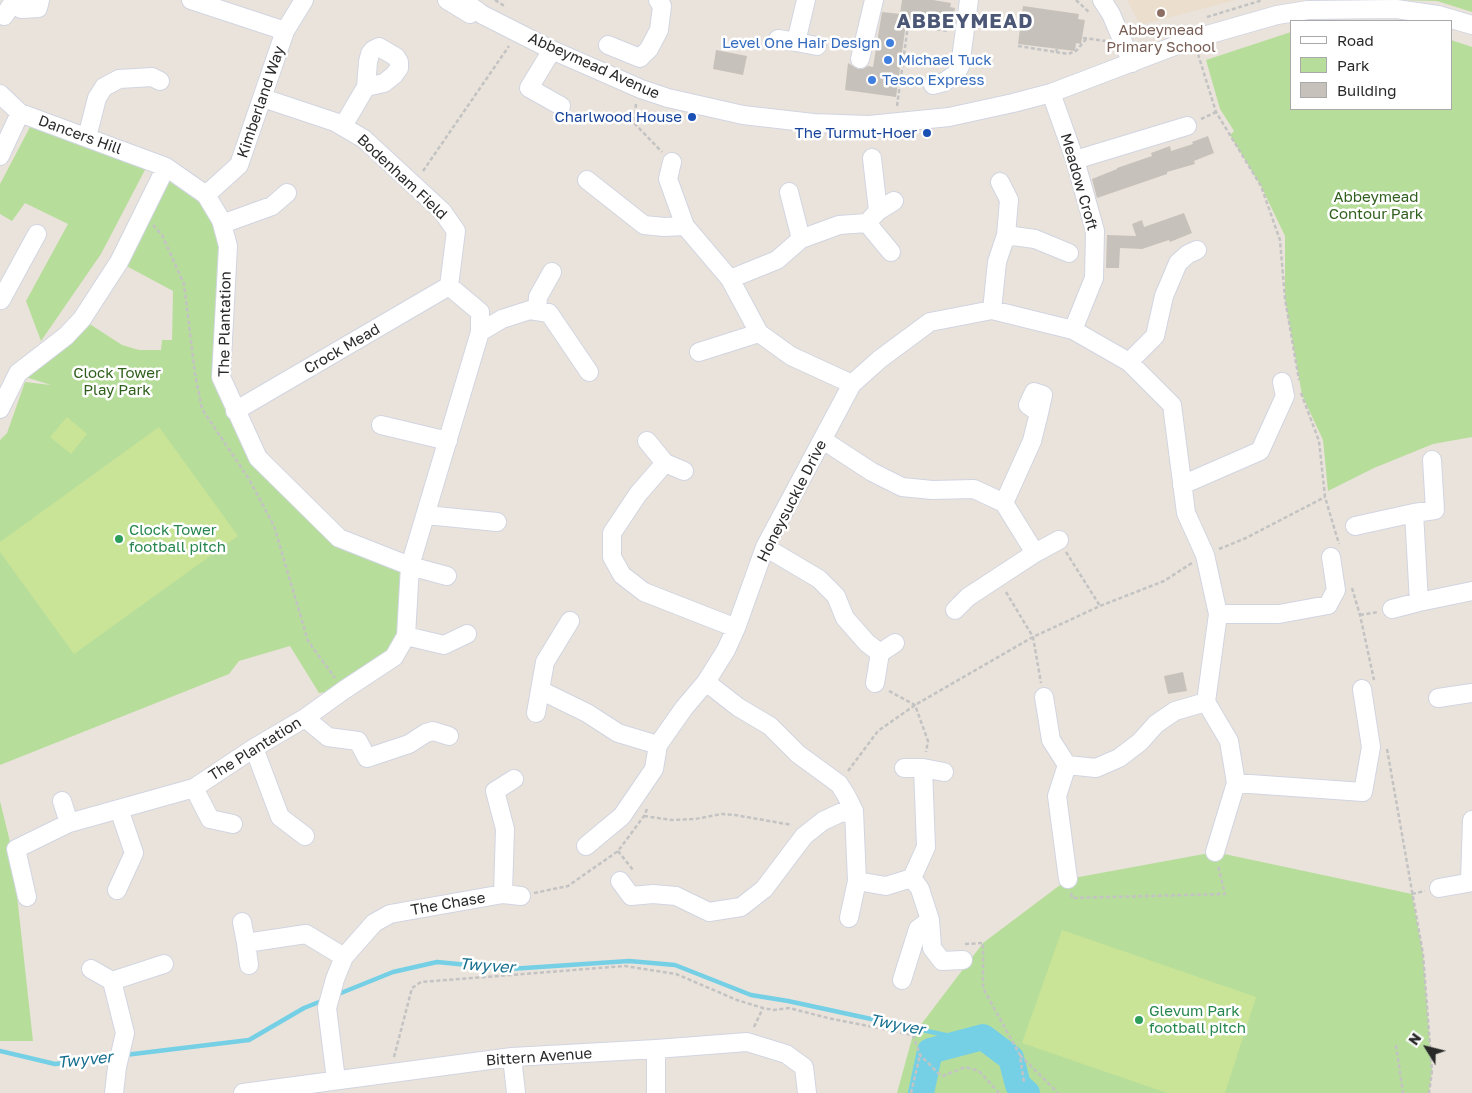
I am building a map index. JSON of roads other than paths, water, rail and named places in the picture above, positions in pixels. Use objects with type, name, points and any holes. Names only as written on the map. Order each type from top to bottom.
[{"type":"street","points":[[4,16],[12,4],[21,9],[38,8],[40,0]]},
{"type":"street","points":[[191,0],[285,31]]},
{"type":"street","name":"Kimberland Way","points":[[206,195],[239,165],[285,31],[304,0]]},
{"type":"street","name":"Abbeymead Avenue","points":[[447,0],[479,19],[512,29]]},
{"type":"street","name":"Abbeymead Avenue","points":[[462,0],[483,15],[552,50],[641,89],[704,107],[743,115],[813,123],[870,125],[949,117],[1051,93],[1193,39],[1277,15],[1308,10],[1396,9],[1438,15],[1472,25]]},
{"type":"street","name":"Abbeymead Avenue","points":[[477,0],[512,29]]},
{"type":"street","points":[[796,42],[806,0]]},
{"type":"street","points":[[860,59],[874,0]]},
{"type":"street","points":[[933,84],[944,82],[959,70],[969,0]]},
{"type":"street","points":[[608,45],[640,58],[649,49],[659,30],[660,3]]},
{"type":"street","points":[[1097,7],[1113,19],[1132,63]]},
{"type":"street","points":[[778,38],[817,46]]},
{"type":"street","points":[[552,50],[529,88],[561,106]]},
{"type":"street","points":[[87,137],[98,98],[104,87],[119,78],[152,77],[160,81]]},
{"type":"street","points":[[342,126],[366,87]]},
{"type":"street","name":"Meadow Croft","points":[[1051,93],[1075,160],[1095,231],[1094,278],[1073,330]]},
{"type":"street","name":"Dancers Hill","points":[[0,94],[20,113],[166,167]]},
{"type":"street","name":"Bodenham Field","points":[[263,98],[316,115],[342,126],[364,140],[442,211],[456,231],[449,286]]},
{"type":"street","points":[[0,156],[20,113]]},
{"type":"street","points":[[1075,160],[1187,126]]},
{"type":"street","points":[[872,158],[872,217],[891,252]]},
{"type":"street","points":[[672,162],[668,179],[685,226],[730,279],[759,333],[791,356],[852,384]]},
{"type":"street","points":[[0,409],[18,373],[66,336],[82,319],[119,262],[166,167]]},
{"type":"street","name":"The Plantation","points":[[166,167],[206,195],[222,224],[228,246],[221,378],[258,458],[339,538],[410,566]]},
{"type":"street","points":[[586,180],[644,225],[664,227],[685,226]]},
{"type":"street","points":[[992,310],[997,262],[1006,235],[1014,199],[1000,182]]},
{"type":"street","points":[[222,224],[272,206],[286,192]]},
{"type":"street","points":[[789,192],[801,239]]},
{"type":"street","points":[[730,279],[777,260],[801,239],[839,225],[872,217],[894,201]]},
{"type":"street","points":[[0,301],[37,234]]},
{"type":"street","points":[[1006,235],[1035,239],[1068,253]]},
{"type":"street","points":[[1129,362],[1155,336],[1164,296],[1178,263],[1188,254],[1197,250]]},
{"type":"street","points":[[537,311],[538,297],[552,272]]},
{"type":"street","name":"The Plantation","points":[[27,897],[16,849],[69,823],[194,788],[254,748],[305,718],[394,657],[406,636],[410,566],[480,332],[480,312],[449,286]]},
{"type":"street","name":"Crock Mead","points":[[236,411],[449,286]]},
{"type":"street","points":[[480,332],[502,319],[530,310],[549,314],[589,372]]},
{"type":"street","name":"Honeysuckle Drive","points":[[586,846],[622,816],[654,769],[658,745],[684,708],[706,682],[726,650],[736,628],[765,547],[852,384],[880,359],[930,322],[992,310],[1073,330],[1129,362],[1172,405],[1186,513],[1205,555],[1218,614]]},
{"type":"street","points":[[699,352],[716,342],[759,333]]},
{"type":"street","points":[[1182,485],[1262,452],[1285,396],[1282,382]]},
{"type":"street","points":[[1004,504],[1032,441],[1043,395]]},
{"type":"street","points":[[381,425],[448,441]]},
{"type":"street","points":[[823,440],[872,472],[902,487],[932,490],[974,490],[1004,504],[1035,554]]},
{"type":"street","points":[[647,441],[665,463],[684,471]]},
{"type":"street","points":[[1356,526],[1435,510],[1432,460]]},
{"type":"street","points":[[665,463],[638,494],[612,533],[612,557],[622,575],[644,592],[736,628]]},
{"type":"street","points":[[1414,514],[1419,602]]},
{"type":"street","points":[[426,515],[473,527],[497,522]]},
{"type":"street","points":[[955,610],[968,597],[1059,540]]},
{"type":"street","points":[[765,547],[819,579],[836,596],[845,618],[867,643],[880,653]]},
{"type":"street","points":[[1215,852],[1236,783],[1229,741],[1206,702],[1218,614],[1280,614],[1333,611],[1336,590],[1331,558]]},
{"type":"street","points":[[410,566],[447,576]]},
{"type":"street","points":[[1392,609],[1472,591]]},
{"type":"street","points":[[536,714],[545,662],[570,621]]},
{"type":"street","points":[[406,636],[444,645],[468,634]]},
{"type":"street","points":[[875,683],[880,653],[895,643]]},
{"type":"street","points":[[706,682],[738,707],[770,726],[798,754],[839,784],[854,811],[858,881],[849,918]]},
{"type":"street","points":[[1236,783],[1368,795],[1371,747],[1362,689]]},
{"type":"street","points":[[540,690],[587,712],[618,733],[658,745]]},
{"type":"street","points":[[1438,698],[1472,693]]},
{"type":"street","points":[[1044,697],[1051,740],[1067,765],[1058,796],[1068,879]]},
{"type":"street","points":[[1067,765],[1096,768],[1118,758],[1140,742],[1156,724],[1175,711],[1206,702]]},
{"type":"street","points":[[305,718],[328,736],[358,741],[367,758],[409,744],[426,733],[433,731],[449,736]]},
{"type":"street","points":[[254,748],[280,817],[305,836]]},
{"type":"street","points":[[904,768],[923,768],[944,772]]},
{"type":"street","points":[[858,881],[886,886],[912,878],[926,847],[923,768]]},
{"type":"street","name":"The Chase","points":[[336,1080],[327,1008],[344,957],[374,923],[390,914],[512,895],[505,829],[495,790],[514,779]]},
{"type":"street","points":[[194,788],[210,819],[233,824]]},
{"type":"street","points":[[62,801],[69,823]]},
{"type":"street","points":[[117,890],[134,853],[119,809]]},
{"type":"street","points":[[620,881],[631,896],[653,894],[676,896],[710,912],[741,907],[764,889],[804,836],[823,821],[840,813],[854,811]]},
{"type":"street","points":[[1439,888],[1471,882],[1472,822]]},
{"type":"street","points":[[912,878],[920,889],[930,920],[932,948],[942,961],[962,960]]},
{"type":"street","points":[[902,980],[913,950],[918,929],[930,920]]},
{"type":"street","points":[[242,922],[249,965]]},
{"type":"street","points":[[246,943],[306,934],[344,957]]},
{"type":"street","points":[[112,981],[164,964]]},
{"type":"street","points":[[91,969],[112,981],[125,1033],[120,1049],[114,1093]]},
{"type":"street","name":"Bittern Avenue","points":[[243,1093],[262,1092],[512,1056],[656,1049],[747,1042],[786,1054],[804,1067],[807,1093]]},
{"type":"street","points":[[656,1049],[656,1093]]},
{"type":"street","points":[[512,1056],[516,1093]]},
{"type":"waterway","name":"Twyver","points":[[336,995],[393,972],[437,962],[510,969],[629,961],[675,965],[751,995],[788,1001],[950,1036],[983,1037]]},
{"type":"waterway","name":"Twyver","points":[[125,1055],[249,1040],[304,1008],[324,1000]]},
{"type":"waterway","name":"Twyver","points":[[921,1093],[930,1051],[983,1037],[1011,1058],[1018,1085],[1027,1093]]},
{"type":"waterway","name":"Twyver","points":[[0,1051],[55,1064],[115,1057]]},
{"type":"place","name":"Abbeymead Primary School","points":[[1161,13]]},
{"type":"place","name":"Level One Hair Design","points":[[890,43]]},
{"type":"place","name":"Michael Tuck","points":[[888,60]]},
{"type":"place","name":"Tesco Express","points":[[872,80]]},
{"type":"place","name":"Charlwood House","points":[[692,117]]},
{"type":"place","name":"The Turmut-Hoer","points":[[927,133]]},
{"type":"place","name":"Clock Tower football pitch","points":[[119,539]]},
{"type":"place","name":"Glevum Park football pitch","points":[[1139,1020]]},
{"type":"district","name":"ABBEYMEAD","points":[[965,22]]},
{"type":"park label","name":"Abbeymead Contour Park","points":[[1376,206]]},
{"type":"park label","name":"Clock Tower Play Park","points":[[117,382]]}]
